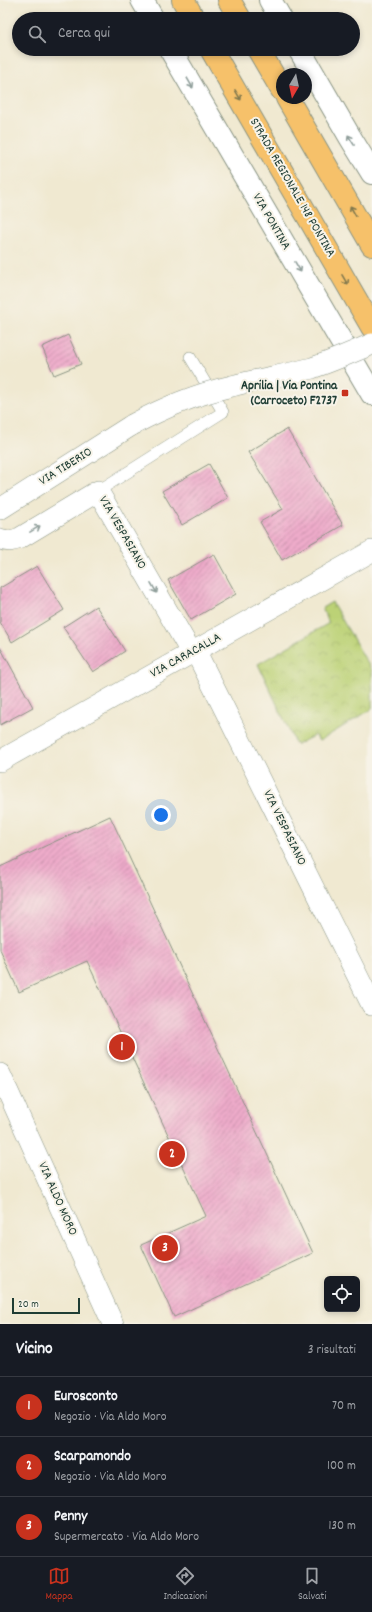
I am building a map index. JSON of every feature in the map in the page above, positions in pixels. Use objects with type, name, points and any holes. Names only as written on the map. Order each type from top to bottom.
[{"type":"highway","points":[[183,0],[190,12]]},
{"type":"highway","points":[[229,0],[236,12]]},
{"type":"highway","name":"STRADA REGIONALE 148 PONTINA","points":[[216,56],[372,327]]},
{"type":"highway","points":[[262,56],[276,80]]},
{"type":"highway","points":[[290,104],[372,245]]},
{"type":"street","points":[[142,0],[149,12]]},
{"type":"street","points":[[270,0],[277,12]]},
{"type":"street","name":"VIA PONTINA","points":[[174,56],[372,394]]},
{"type":"street","points":[[303,56],[372,173]]},
{"type":"street","name":"VIA TIBERIO","points":[[0,509],[132,425],[168,407],[197,396],[231,386],[314,367],[372,344]]},
{"type":"street","name":"VIA VESPASIANO","points":[[0,539],[13,541],[20,538],[98,491],[193,651],[372,1005]]},
{"type":"street","name":"VIA CARACALLA","points":[[0,761],[372,551]]},
{"type":"street","name":"VIA ALDO MORO","points":[[0,1074],[113,1324]]},
{"type":"lane","points":[[98,491],[223,412],[190,357]]},
{"type":"green space","points":[[332,602],[372,671],[372,709],[319,741],[315,735],[296,745],[258,664],[329,623],[322,608]]},
{"type":"building","points":[[68,335],[81,364],[54,375],[42,347]]},
{"type":"building","points":[[287,429],[343,525],[282,560],[260,522],[283,509],[248,452]]},
{"type":"building","points":[[209,464],[228,498],[182,525],[162,491]]},
{"type":"building","points":[[214,554],[236,594],[191,620],[168,580]]},
{"type":"building","points":[[37,566],[64,610],[12,642],[0,622],[0,588]]},
{"type":"building","points":[[96,606],[125,651],[93,672],[63,627]]},
{"type":"building","points":[[0,647],[33,707],[0,725]]},
{"type":"building","points":[[110,816],[313,1253],[174,1317],[141,1245],[206,1216],[87,961],[19,992],[0,950],[0,867]]},
{"type":"place","name":"Aprilia | Via Pontina (Carroceto) F2737","points":[[345,393]]},
{"type":"place","name":"Eurosconto","points":[[122,1047]]},
{"type":"place","name":"Scarpamondo","points":[[172,1154]]},
{"type":"place","name":"Penny","points":[[165,1248]]}]
